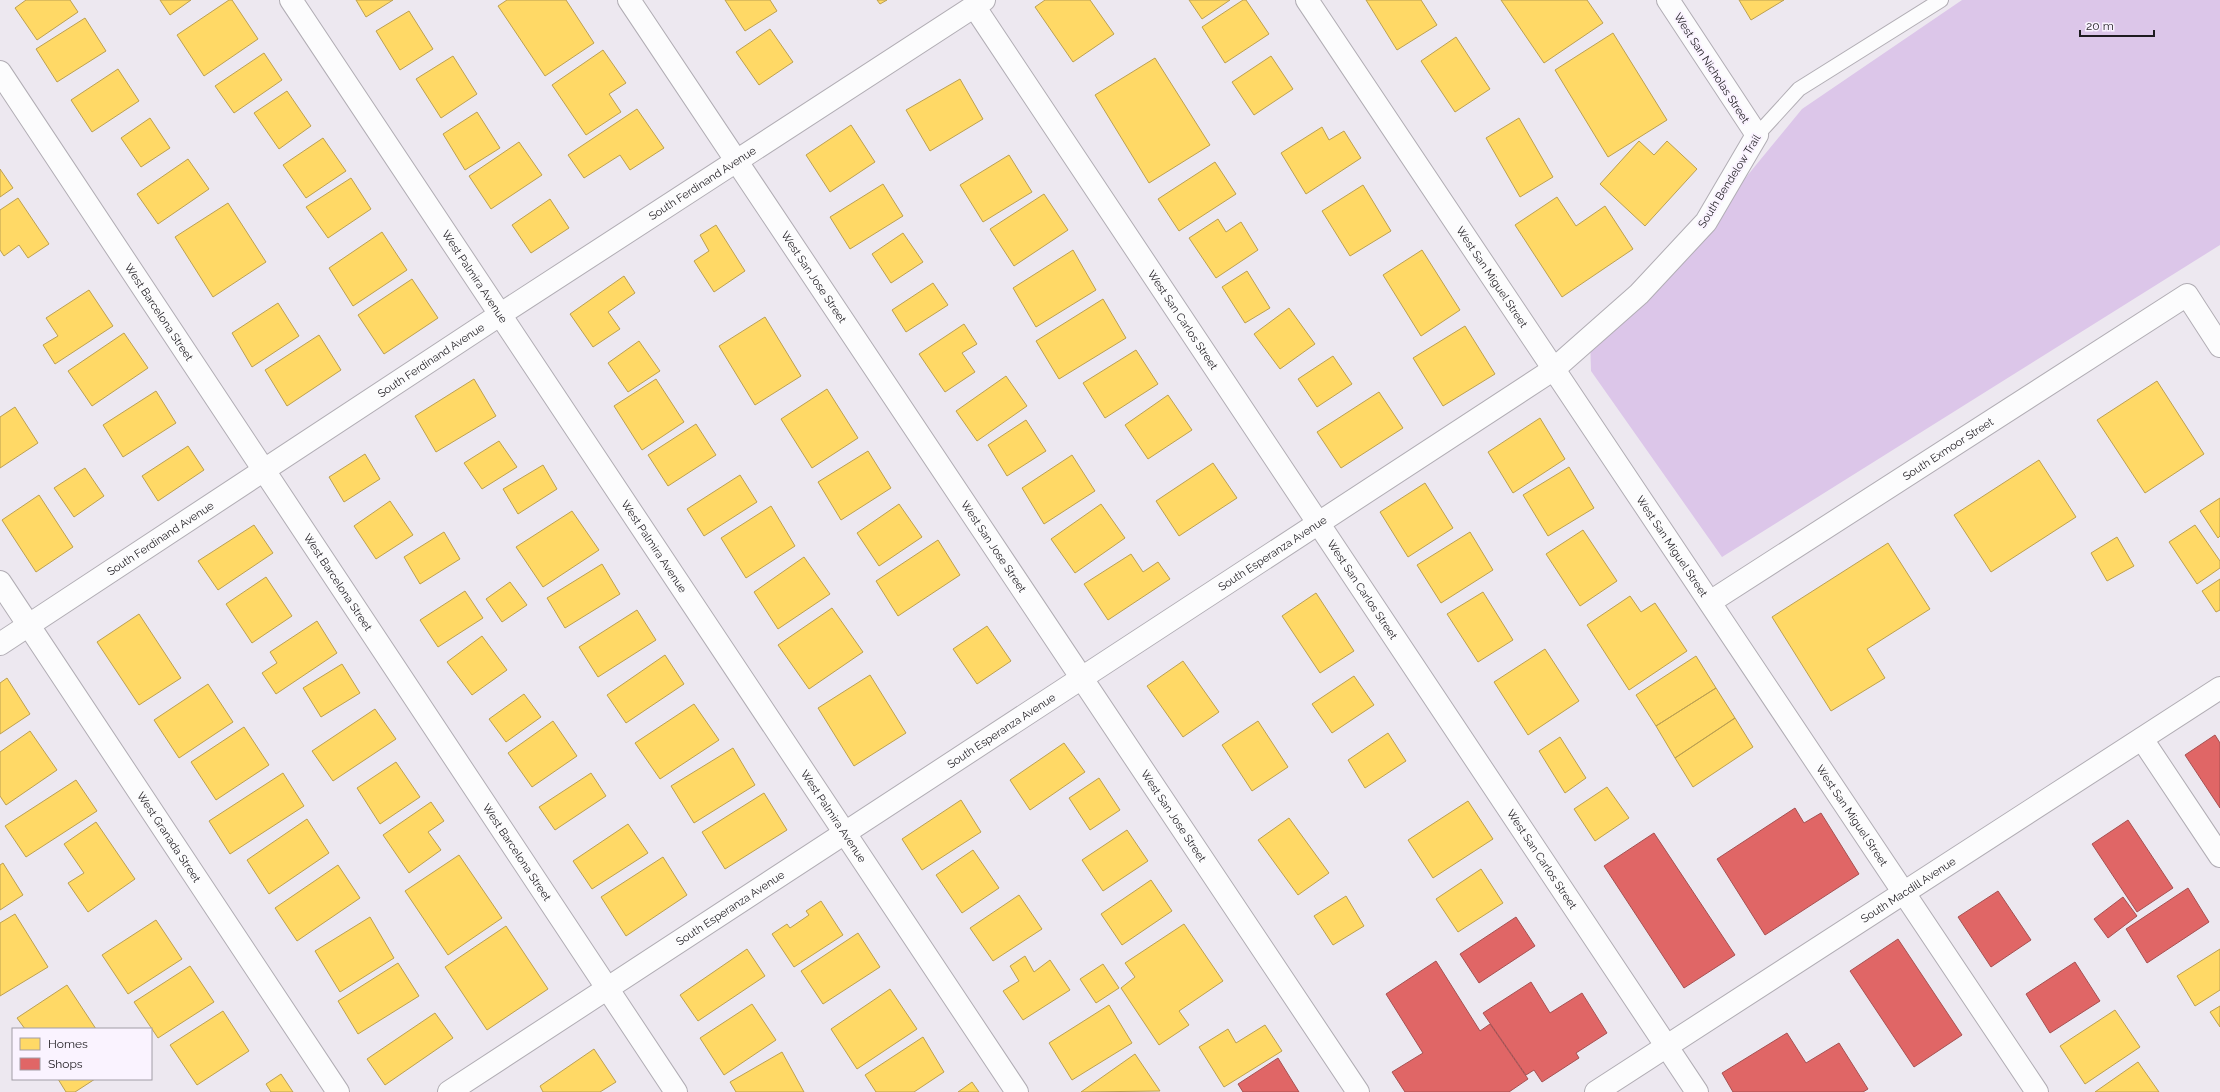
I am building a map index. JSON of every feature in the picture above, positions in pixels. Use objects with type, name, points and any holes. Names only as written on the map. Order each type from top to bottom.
[{"type":"street","name":"West Palmira Avenue","points":[[291,0],[1017,1092]]},
{"type":"street","name":"West San Jose Street","points":[[629,0],[1358,1092]]},
{"type":"street","name":"West San Miguel Street","points":[[1307,0],[2037,1092]]},
{"type":"street","name":"West San Nicholas Street","points":[[1668,0],[1757,135]]},
{"type":"street","name":"South Ferdinand Avenue","points":[[0,644],[736,160],[979,3]]},
{"type":"street","name":"West San Carlos Street","points":[[979,3],[1319,523],[1697,1092]]},
{"type":"street","name":"West Barcelona Street","points":[[0,72],[265,469],[676,1092]]},
{"type":"street","name":"South Bendelow Trail","points":[[1554,369],[1639,294],[1706,222],[1757,135]]},
{"type":"street","name":"South Exmoor Street","points":[[1710,602],[2187,295],[2220,346]]},
{"type":"street","name":"South Esperanza Avenue","points":[[449,1092],[1554,369]]},
{"type":"street","name":"West Granada Street","points":[[0,582],[338,1092]]},
{"type":"street","name":"South Macdill Avenue","points":[[1596,1092],[2220,688]]},
{"type":"street","points":[[2142,738],[2220,856]]},
{"type":"lane","name":"South Bendelow Trail","points":[[1757,135],[1799,90],[1941,0]]},
{"type":"shaded area","points":[[1962,0],[2220,0],[2220,245],[1722,557],[1591,371],[1590,337],[1660,282],[1802,109]]},
{"type":"building: Homes","points":[[26,0],[70,0],[78,12],[37,40],[15,8]]},
{"type":"building: Homes","points":[[160,0],[191,0],[170,15]]},
{"type":"building: Homes","points":[[229,0],[232,0],[258,39],[204,76],[177,35]]},
{"type":"building: Homes","points":[[356,0],[393,0],[366,17]]},
{"type":"building: Homes","points":[[507,0],[566,0],[594,43],[545,76],[498,6]]},
{"type":"building: Homes","points":[[725,0],[770,0],[777,11],[745,31]]},
{"type":"building: Homes","points":[[877,0],[887,0],[880,4]]},
{"type":"building: Homes","points":[[1045,0],[1090,0],[1114,34],[1073,62],[1035,7]]},
{"type":"building: Homes","points":[[1189,0],[1230,0],[1202,19]]},
{"type":"building: Homes","points":[[1243,0],[1246,0],[1269,34],[1225,63],[1202,27]]},
{"type":"building: Homes","points":[[1366,0],[1421,0],[1437,25],[1397,50]]},
{"type":"building: Homes","points":[[1501,0],[1587,0],[1603,23],[1544,63]]},
{"type":"building: Homes","points":[[1739,0],[1784,0],[1751,20]]},
{"type":"building: Homes","points":[[409,11],[433,49],[400,70],[376,31]]},
{"type":"building: Homes","points":[[85,18],[106,51],[57,82],[36,49]]},
{"type":"building: Homes","points":[[770,29],[793,62],[759,85],[736,52]]},
{"type":"building: Homes","points":[[1613,33],[1667,120],[1608,157],[1555,70]]},
{"type":"building: Homes","points":[[1456,37],[1490,89],[1455,112],[1421,61]]},
{"type":"building: Homes","points":[[603,50],[626,83],[609,94],[621,112],[586,135],[552,85]]},
{"type":"building: Homes","points":[[264,53],[282,80],[234,113],[215,86]]},
{"type":"building: Homes","points":[[453,56],[477,94],[441,118],[416,79]]},
{"type":"building: Homes","points":[[1271,56],[1293,89],[1254,115],[1232,82]]},
{"type":"building: Homes","points":[[1155,58],[1210,145],[1149,183],[1095,95]]},
{"type":"building: Homes","points":[[118,69],[139,101],[92,132],[71,100]]},
{"type":"building: Homes","points":[[960,79],[983,119],[930,151],[906,110]]},
{"type":"building: Homes","points":[[287,91],[311,126],[279,149],[254,113]]},
{"type":"building: Homes","points":[[637,109],[664,148],[630,170],[620,155],[584,178],[568,155]]},
{"type":"building: Homes","points":[[477,112],[500,148],[465,170],[443,134]]},
{"type":"building: Homes","points":[[150,118],[170,148],[141,167],[121,138]]},
{"type":"building: Homes","points":[[1519,118],[1553,177],[1520,197],[1486,138]]},
{"type":"building: Homes","points":[[851,125],[875,162],[830,192],[806,155]]},
{"type":"building: Homes","points":[[1322,127],[1329,140],[1344,131],[1361,158],[1306,194],[1281,153]]},
{"type":"building: Homes","points":[[323,138],[346,171],[306,198],[283,165]]},
{"type":"building: Homes","points":[[1639,141],[1654,155],[1667,141],[1697,169],[1645,226],[1600,184]]},
{"type":"building: Homes","points":[[519,142],[542,175],[491,209],[469,176]]},
{"type":"building: Homes","points":[[1009,155],[1032,192],[983,222],[960,185]]},
{"type":"building: Homes","points":[[188,159],[209,189],[158,224],[137,194]]},
{"type":"building: Homes","points":[[1215,162],[1236,194],[1179,231],[1158,199]]},
{"type":"building: Homes","points":[[0,169],[13,188],[0,197]]},
{"type":"building: Homes","points":[[351,178],[371,209],[328,238],[306,207]]},
{"type":"building: Homes","points":[[883,184],[903,216],[850,249],[830,217]]},
{"type":"building: Homes","points":[[1363,185],[1391,231],[1350,256],[1322,211]]},
{"type":"building: Homes","points":[[1044,194],[1068,230],[1014,266],[990,229]]},
{"type":"building: Homes","points":[[1557,197],[1576,226],[1605,206],[1633,249],[1562,297],[1515,225]]},
{"type":"building: Homes","points":[[18,198],[49,244],[28,258],[19,245],[4,256],[0,250],[0,210]]},
{"type":"building: Homes","points":[[550,199],[569,228],[531,253],[512,225]]},
{"type":"building: Homes","points":[[228,203],[266,262],[213,297],[175,237]]},
{"type":"building: Homes","points":[[1218,219],[1226,232],[1241,222],[1258,250],[1216,278],[1189,238]]},
{"type":"building: Homes","points":[[716,225],[745,271],[714,292],[694,261],[709,251],[700,235]]},
{"type":"building: Homes","points":[[382,232],[407,270],[353,306],[329,268]]},
{"type":"building: Homes","points":[[903,233],[923,262],[891,283],[872,254]]},
{"type":"building: Homes","points":[[1073,250],[1096,290],[1036,327],[1013,288]]},
{"type":"building: Homes","points":[[1422,250],[1460,310],[1421,336],[1383,275]]},
{"type":"building: Homes","points":[[1247,271],[1270,308],[1245,323],[1222,287]]},
{"type":"building: Homes","points":[[624,276],[635,293],[608,312],[620,329],[593,347],[570,314]]},
{"type":"building: Homes","points":[[412,279],[438,318],[384,354],[358,315]]},
{"type":"building: Homes","points":[[933,283],[948,305],[906,332],[892,310]]},
{"type":"building: Homes","points":[[89,290],[113,326],[55,364],[43,345],[58,336],[46,318]]},
{"type":"building: Homes","points":[[1103,299],[1126,338],[1059,379],[1036,341]]},
{"type":"building: Homes","points":[[278,303],[299,336],[252,367],[232,333]]},
{"type":"building: Homes","points":[[1289,308],[1315,344],[1280,369],[1254,334]]},
{"type":"building: Homes","points":[[765,317],[801,376],[755,405],[719,346]]},
{"type":"building: Homes","points":[[964,324],[977,344],[962,353],[975,372],[945,392],[919,354]]},
{"type":"building: Homes","points":[[1465,326],[1495,374],[1443,406],[1413,358]]},
{"type":"building: Homes","points":[[124,333],[148,368],[92,406],[68,371]]},
{"type":"building: Homes","points":[[319,335],[341,370],[287,406],[265,370]]},
{"type":"building: Homes","points":[[639,341],[660,371],[628,392],[608,363]]},
{"type":"building: Homes","points":[[1136,350],[1158,384],[1105,418],[1083,383]]},
{"type":"building: Homes","points":[[1333,356],[1352,384],[1317,407],[1298,379]]},
{"type":"building: Homes","points":[[1006,376],[1027,406],[977,441],[956,411]]},
{"type":"building: Homes","points":[[474,379],[496,416],[436,452],[415,416]]},
{"type":"building: Homes","points":[[656,379],[684,422],[642,450],[614,406]]},
{"type":"building: Homes","points":[[2157,381],[2204,454],[2145,493],[2097,420]]},
{"type":"building: Homes","points":[[827,389],[858,438],[812,468],[781,419]]},
{"type":"building: Homes","points":[[156,391],[176,423],[123,457],[103,425]]},
{"type":"building: Homes","points":[[1379,392],[1403,428],[1341,468],[1317,432]]},
{"type":"building: Homes","points":[[1168,395],[1192,430],[1148,459],[1125,425]]},
{"type":"building: Homes","points":[[15,407],[38,443],[0,468],[0,417]]},
{"type":"building: Homes","points":[[1540,418],[1565,459],[1513,493],[1488,452]]},
{"type":"building: Homes","points":[[1026,420],[1046,451],[1007,476],[988,445]]},
{"type":"building: Homes","points":[[696,424],[716,455],[668,486],[648,455]]},
{"type":"building: Homes","points":[[499,441],[517,467],[482,489],[464,463]]},
{"type":"building: Homes","points":[[188,446],[204,470],[158,501],[142,476]]},
{"type":"building: Homes","points":[[868,451],[891,488],[841,520],[818,482]]},
{"type":"building: Homes","points":[[365,454],[380,479],[344,502],[329,477]]},
{"type":"building: Homes","points":[[1072,455],[1095,491],[1044,524],[1022,488]]},
{"type":"building: Homes","points":[[2039,460],[2076,517],[1991,572],[1954,515]]},
{"type":"building: Homes","points":[[1213,463],[1237,498],[1179,536],[1156,501]]},
{"type":"building: Homes","points":[[543,465],[557,489],[518,514],[503,489]]},
{"type":"building: Homes","points":[[1569,467],[1594,508],[1548,536],[1523,495]]},
{"type":"building: Homes","points":[[85,468],[104,496],[74,517],[54,488]]},
{"type":"building: Homes","points":[[740,475],[757,502],[704,536],[687,509]]},
{"type":"building: Homes","points":[[1425,483],[1453,528],[1408,557],[1380,512]]},
{"type":"building: Homes","points":[[39,495],[73,547],[36,572],[2,520]]},
{"type":"building: Homes","points":[[2220,498],[2220,536],[2218,538],[2200,511]]},
{"type":"building: Homes","points":[[390,501],[413,535],[376,559],[354,526]]},
{"type":"building: Homes","points":[[899,504],[922,537],[879,566],[857,533]]},
{"type":"building: Homes","points":[[1101,504],[1125,538],[1075,573],[1051,539]]},
{"type":"building: Homes","points":[[771,506],[795,546],[746,578],[721,538]]},
{"type":"building: Homes","points":[[572,511],[599,550],[543,587],[516,547]]},
{"type":"building: Homes","points":[[254,525],[273,553],[218,590],[198,561]]},
{"type":"building: Homes","points":[[2195,525],[2220,561],[2220,568],[2197,584],[2169,542]]},
{"type":"building: Homes","points":[[1583,530],[1617,581],[1580,606],[1546,554]]},
{"type":"building: Homes","points":[[444,532],[460,559],[420,584],[404,557]]},
{"type":"building: Homes","points":[[1470,532],[1493,570],[1441,603],[1417,565]]},
{"type":"building: Homes","points":[[2117,537],[2134,566],[2107,581],[2091,553]]},
{"type":"building: Homes","points":[[938,540],[960,575],[898,616],[876,581]]},
{"type":"building: Homes","points":[[1888,543],[1930,609],[1867,649],[1885,678],[1831,711],[1772,617]]},
{"type":"building: Homes","points":[[1131,554],[1143,572],[1158,562],[1170,579],[1108,620],[1084,584]]},
{"type":"building: Homes","points":[[804,557],[830,594],[778,629],[754,592]]},
{"type":"building: Homes","points":[[602,564],[620,594],[565,628],[547,598]]},
{"type":"building: Homes","points":[[266,577],[292,616],[252,643],[226,604]]},
{"type":"building: Homes","points":[[2220,579],[2220,610],[2216,612],[2202,591]]},
{"type":"building: Homes","points":[[510,582],[527,605],[502,622],[486,599]]},
{"type":"building: Homes","points":[[465,591],[483,618],[438,647],[420,620]]},
{"type":"building: Homes","points":[[1483,592],[1513,640],[1478,662],[1447,614]]},
{"type":"building: Homes","points":[[1316,593],[1354,651],[1320,673],[1282,616]]},
{"type":"building: Homes","points":[[1630,596],[1641,612],[1655,603],[1687,651],[1629,690],[1587,625]]},
{"type":"building: Homes","points":[[832,608],[863,652],[809,689],[778,645]]},
{"type":"building: Homes","points":[[637,610],[656,640],[598,677],[579,647]]},
{"type":"building: Homes","points":[[139,614],[181,678],[139,705],[97,642]]},
{"type":"building: Homes","points":[[317,621],[337,653],[276,694],[262,673],[277,663],[270,652]]},
{"type":"building: Homes","points":[[987,626],[1011,661],[977,684],[953,649]]},
{"type":"building: Homes","points":[[482,636],[507,670],[472,695],[447,662]]},
{"type":"building: Homes","points":[[1545,649],[1579,701],[1528,735],[1494,682]]},
{"type":"building: Homes","points":[[665,655],[684,684],[626,723],[607,695]]},
{"type":"building: Homes","points":[[1696,656],[1716,688],[1656,726],[1636,695]]},
{"type":"building: Homes","points":[[1183,661],[1219,712],[1183,737],[1147,686]]},
{"type":"building: Homes","points":[[342,664],[360,693],[321,717],[303,688]]},
{"type":"building: Homes","points":[[870,675],[906,733],[854,766],[818,708]]},
{"type":"building: Homes","points":[[1354,676],[1374,705],[1332,733],[1312,704]]},
{"type":"building: Homes","points":[[7,678],[30,714],[0,734],[0,683]]},
{"type":"building: Homes","points":[[208,684],[233,722],[179,758],[154,720]]},
{"type":"building: Homes","points":[[1716,688],[1735,718],[1675,758],[1656,726]]},
{"type":"building: Homes","points":[[524,694],[541,717],[506,742],[489,719]]},
{"type":"building: Homes","points":[[694,704],[719,740],[660,779],[635,743]]},
{"type":"building: Homes","points":[[375,709],[396,739],[333,781],[312,751]]},
{"type":"building: Homes","points":[[1735,718],[1753,747],[1693,787],[1675,758]]},
{"type":"building: Homes","points":[[553,721],[577,756],[532,787],[508,753]]},
{"type":"building: Homes","points":[[1258,721],[1288,767],[1252,791],[1222,745]]},
{"type":"building: Homes","points":[[244,727],[269,765],[216,800],[191,762]]},
{"type":"building: Homes","points":[[30,731],[57,770],[6,805],[0,796],[0,752]]},
{"type":"building: Homes","points":[[1388,733],[1406,761],[1365,788],[1348,760]]},
{"type":"building: Homes","points":[[1560,737],[1586,778],[1565,793],[1539,751]]},
{"type":"building: Homes","points":[[1064,743],[1085,772],[1030,810],[1010,780]]},
{"type":"building: Homes","points":[[733,748],[755,785],[694,823],[671,786]]},
{"type":"building: Homes","points":[[396,762],[420,797],[380,824],[357,788]]},
{"type":"building: Homes","points":[[283,773],[304,806],[230,854],[209,821]]},
{"type":"building: Homes","points":[[591,773],[606,796],[555,830],[539,807]]},
{"type":"building: Homes","points":[[1099,778],[1120,810],[1090,830],[1069,798]]},
{"type":"building: Homes","points":[[76,780],[97,811],[26,857],[5,826]]},
{"type":"building: Homes","points":[[1607,787],[1629,818],[1595,841],[1574,809]]},
{"type":"building: Homes","points":[[764,793],[787,830],[725,869],[702,832]]},
{"type":"building: Homes","points":[[961,800],[981,832],[922,870],[902,839]]},
{"type":"building: Homes","points":[[1468,801],[1493,839],[1433,878],[1408,840]]},
{"type":"building: Homes","points":[[431,802],[444,821],[428,832],[441,850],[409,873],[383,835]]},
{"type":"building: Homes","points":[[1289,818],[1329,873],[1298,895],[1258,840]]},
{"type":"building: Homes","points":[[307,819],[329,853],[269,894],[247,860]]},
{"type":"building: Homes","points":[[96,822],[135,879],[88,912],[68,883],[84,873],[64,844]]},
{"type":"building: Homes","points":[[628,824],[648,853],[592,889],[573,861]]},
{"type":"building: Homes","points":[[1127,830],[1148,861],[1103,891],[1082,860]]},
{"type":"building: Homes","points":[[973,850],[999,888],[962,913],[936,875]]},
{"type":"building: Homes","points":[[459,855],[502,918],[448,955],[405,891]]},
{"type":"building: Homes","points":[[663,857],[687,895],[626,936],[601,897]]},
{"type":"building: Homes","points":[[3,863],[23,895],[0,910],[0,865]]},
{"type":"building: Homes","points":[[338,865],[360,898],[297,941],[275,908]]},
{"type":"building: Homes","points":[[1481,869],[1503,903],[1458,932],[1436,899]]},
{"type":"building: Homes","points":[[1151,880],[1172,911],[1122,945],[1101,914]]},
{"type":"building: Homes","points":[[1019,895],[1042,929],[993,961],[970,928]]},
{"type":"building: Homes","points":[[1346,896],[1364,926],[1333,945],[1314,916]]},
{"type":"building: Homes","points":[[821,901],[843,935],[794,967],[772,934],[787,924],[790,928],[809,915],[806,911]]},
{"type":"building: Homes","points":[[15,914],[48,967],[0,996],[0,923]]},
{"type":"building: Homes","points":[[370,917],[394,958],[340,992],[315,951]]},
{"type":"building: Homes","points":[[156,920],[182,959],[128,994],[102,955]]},
{"type":"building: Homes","points":[[1184,924],[1223,981],[1179,1011],[1189,1025],[1159,1045],[1121,988],[1135,977],[1125,963]]},
{"type":"building: Homes","points":[[506,926],[548,989],[487,1030],[445,967]]},
{"type":"building: Homes","points":[[858,933],[880,967],[823,1004],[801,971]]},
{"type":"building: Homes","points":[[747,949],[765,976],[698,1021],[680,995]]},
{"type":"building: Homes","points":[[2220,949],[2220,990],[2195,1006],[2177,976]]},
{"type":"building: Homes","points":[[1025,956],[1034,972],[1050,960],[1070,990],[1023,1020],[1003,991],[1019,981],[1010,966]]},
{"type":"building: Homes","points":[[398,963],[419,996],[358,1034],[338,1001]]},
{"type":"building: Homes","points":[[1103,964],[1119,988],[1096,1003],[1080,979]]},
{"type":"building: Homes","points":[[190,966],[214,1002],[158,1038],[134,1002]]},
{"type":"building: Homes","points":[[67,985],[95,1028],[24,1028],[17,1018]]},
{"type":"building: Homes","points":[[890,989],[917,1029],[857,1069],[831,1029]]},
{"type":"building: Homes","points":[[752,1004],[776,1040],[724,1075],[700,1038]]},
{"type":"building: Homes","points":[[1109,1005],[1132,1043],[1072,1080],[1049,1043]]},
{"type":"building: Homes","points":[[2220,1006],[2220,1027],[2210,1012]]},
{"type":"building: Homes","points":[[2115,1010],[2140,1047],[2085,1084],[2060,1046]]},
{"type":"building: Homes","points":[[223,1011],[249,1051],[197,1085],[170,1045]]},
{"type":"building: Homes","points":[[435,1013],[453,1038],[385,1085],[367,1059]]},
{"type":"building: Homes","points":[[1265,1025],[1282,1051],[1224,1087],[1199,1047],[1228,1029],[1236,1043]]},
{"type":"building: Homes","points":[[923,1037],[944,1072],[914,1092],[876,1092],[865,1075]]},
{"type":"building: Homes","points":[[594,1049],[616,1082],[600,1092],[543,1092],[540,1086]]},
{"type":"building: Homes","points":[[782,1052],[804,1092],[736,1092],[730,1082]]},
{"type":"building: Homes","points":[[1135,1054],[1160,1091],[1081,1092]]},
{"type":"building: Homes","points":[[2138,1062],[2159,1092],[2095,1092]]},
{"type":"building: Homes","points":[[281,1074],[293,1092],[271,1092],[266,1084]]},
{"type":"building: Homes","points":[[59,1080],[93,1080],[75,1092],[66,1092]]},
{"type":"building: Homes","points":[[972,1082],[979,1092],[958,1092]]},
{"type":"building: Shops","points":[[2215,735],[2220,743],[2220,808],[2185,755]]},
{"type":"building: Shops","points":[[1795,808],[1804,823],[1821,813],[1859,874],[1765,935],[1717,859]]},
{"type":"building: Shops","points":[[2128,820],[2173,888],[2137,912],[2092,844]]},
{"type":"building: Shops","points":[[1654,833],[1735,955],[1684,988],[1604,866]]},
{"type":"building: Shops","points":[[2188,888],[2209,922],[2147,963],[2126,929]]},
{"type":"building: Shops","points":[[1998,891],[2031,940],[1991,967],[1958,917]]},
{"type":"building: Shops","points":[[2123,897],[2137,916],[2108,938],[2094,919]]},
{"type":"building: Shops","points":[[1516,917],[1535,946],[1479,983],[1460,954]]},
{"type":"building: Shops","points":[[1898,939],[1962,1035],[1914,1067],[1850,971]]},
{"type":"building: Shops","points":[[1436,961],[1480,1031],[1490,1024],[1528,1079],[1509,1092],[1405,1092],[1392,1072],[1423,1053],[1386,994]]},
{"type":"building: Shops","points":[[2075,962],[2100,1001],[2050,1033],[2026,994]]},
{"type":"building: Shops","points":[[1531,982],[1550,1013],[1582,993],[1607,1033],[1576,1053],[1579,1058],[1542,1082],[1534,1070],[1526,1075],[1483,1013]]},
{"type":"building: Shops","points":[[1787,1033],[1806,1063],[1839,1043],[1868,1089],[1863,1092],[1733,1092],[1722,1073]]},
{"type":"building: Shops","points":[[1278,1058],[1299,1092],[1243,1092],[1238,1084]]}]
